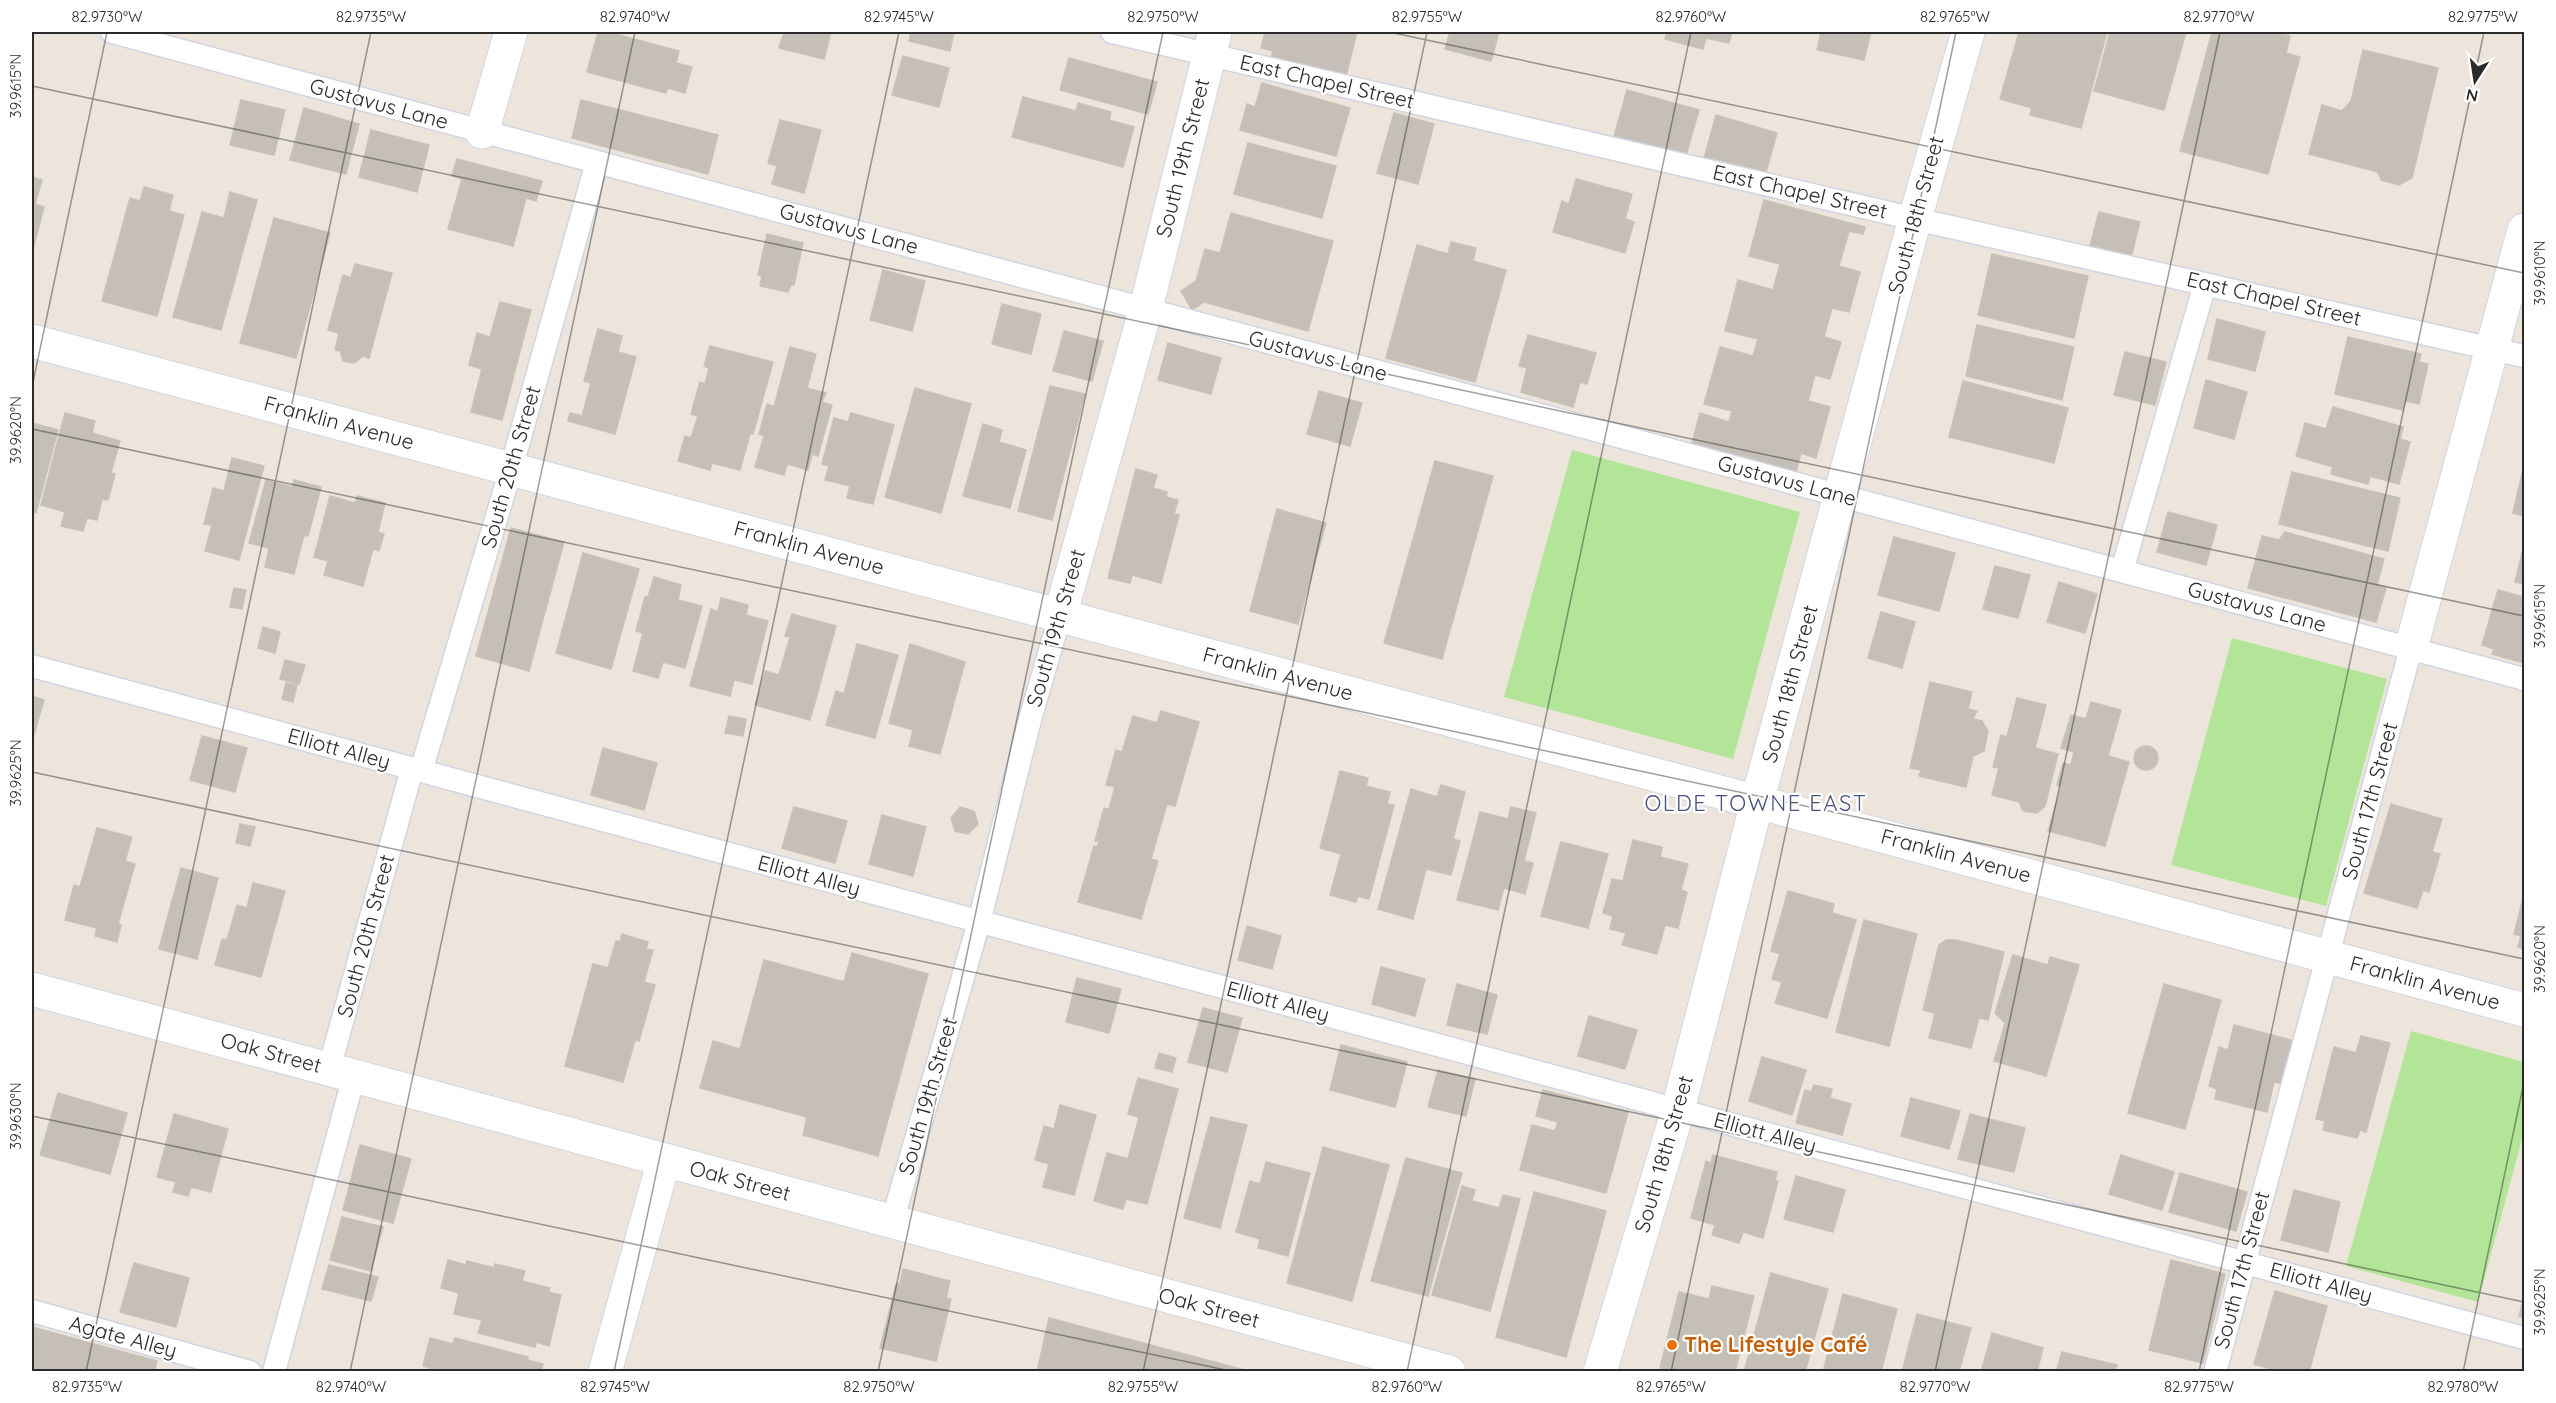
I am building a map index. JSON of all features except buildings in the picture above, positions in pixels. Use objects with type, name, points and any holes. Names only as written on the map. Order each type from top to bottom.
[{"type":"street","points":[[482,132],[511,32]]},
{"type":"street","name":"South 18th Street","points":[[1600,1371],[1678,1110],[1758,802],[1915,219],[1968,32]]},
{"type":"street","name":"South 19th Street","points":[[1060,616],[1146,308],[1212,43]]},
{"type":"street","name":"South 17th Street","points":[[2411,648],[2524,230]]},
{"type":"street","name":"Franklin Avenue","points":[[32,340],[1758,802],[2524,1011]]},
{"type":"street","name":"Oak Street","points":[[32,989],[1449,1371]]},
{"type":"street","points":[[605,1371],[664,1160]]},
{"type":"lane","name":"Gustavus Lane","points":[[112,32],[179,40],[482,132],[1146,308],[2524,679]]},
{"type":"lane","name":"East Chapel Street","points":[[1112,32],[1212,43],[1915,219],[2524,356]]},
{"type":"lane","name":"South 20th Street","points":[[274,1371],[341,1072],[416,770],[511,469],[597,162]]},
{"type":"lane","points":[[2122,571],[2205,284]]},
{"type":"lane","name":"South 19th Street","points":[[892,1222],[979,922],[1031,716],[1060,616]]},
{"type":"lane","name":"South 17th Street","points":[[2215,1371],[2411,648]]},
{"type":"lane","name":"Elliott Alley","points":[[32,666],[2524,1338]]},
{"type":"lane","name":"Agate Alley","points":[[32,1311],[250,1371]]},
{"type":"green space","points":[[1572,450],[1800,512],[1733,759],[1504,697]]},
{"type":"green space","points":[[2232,638],[2387,679],[2326,906],[2171,865]]},
{"type":"green space","points":[[2411,1031],[2524,1062],[2524,1132],[2478,1302],[2346,1266]]},
{"type":"place","name":"The Lifestyle Café","points":[[1672,1345]]},
{"type":"district","name":"OLDE TOWNE EAST","points":[[1756,803]]}]
